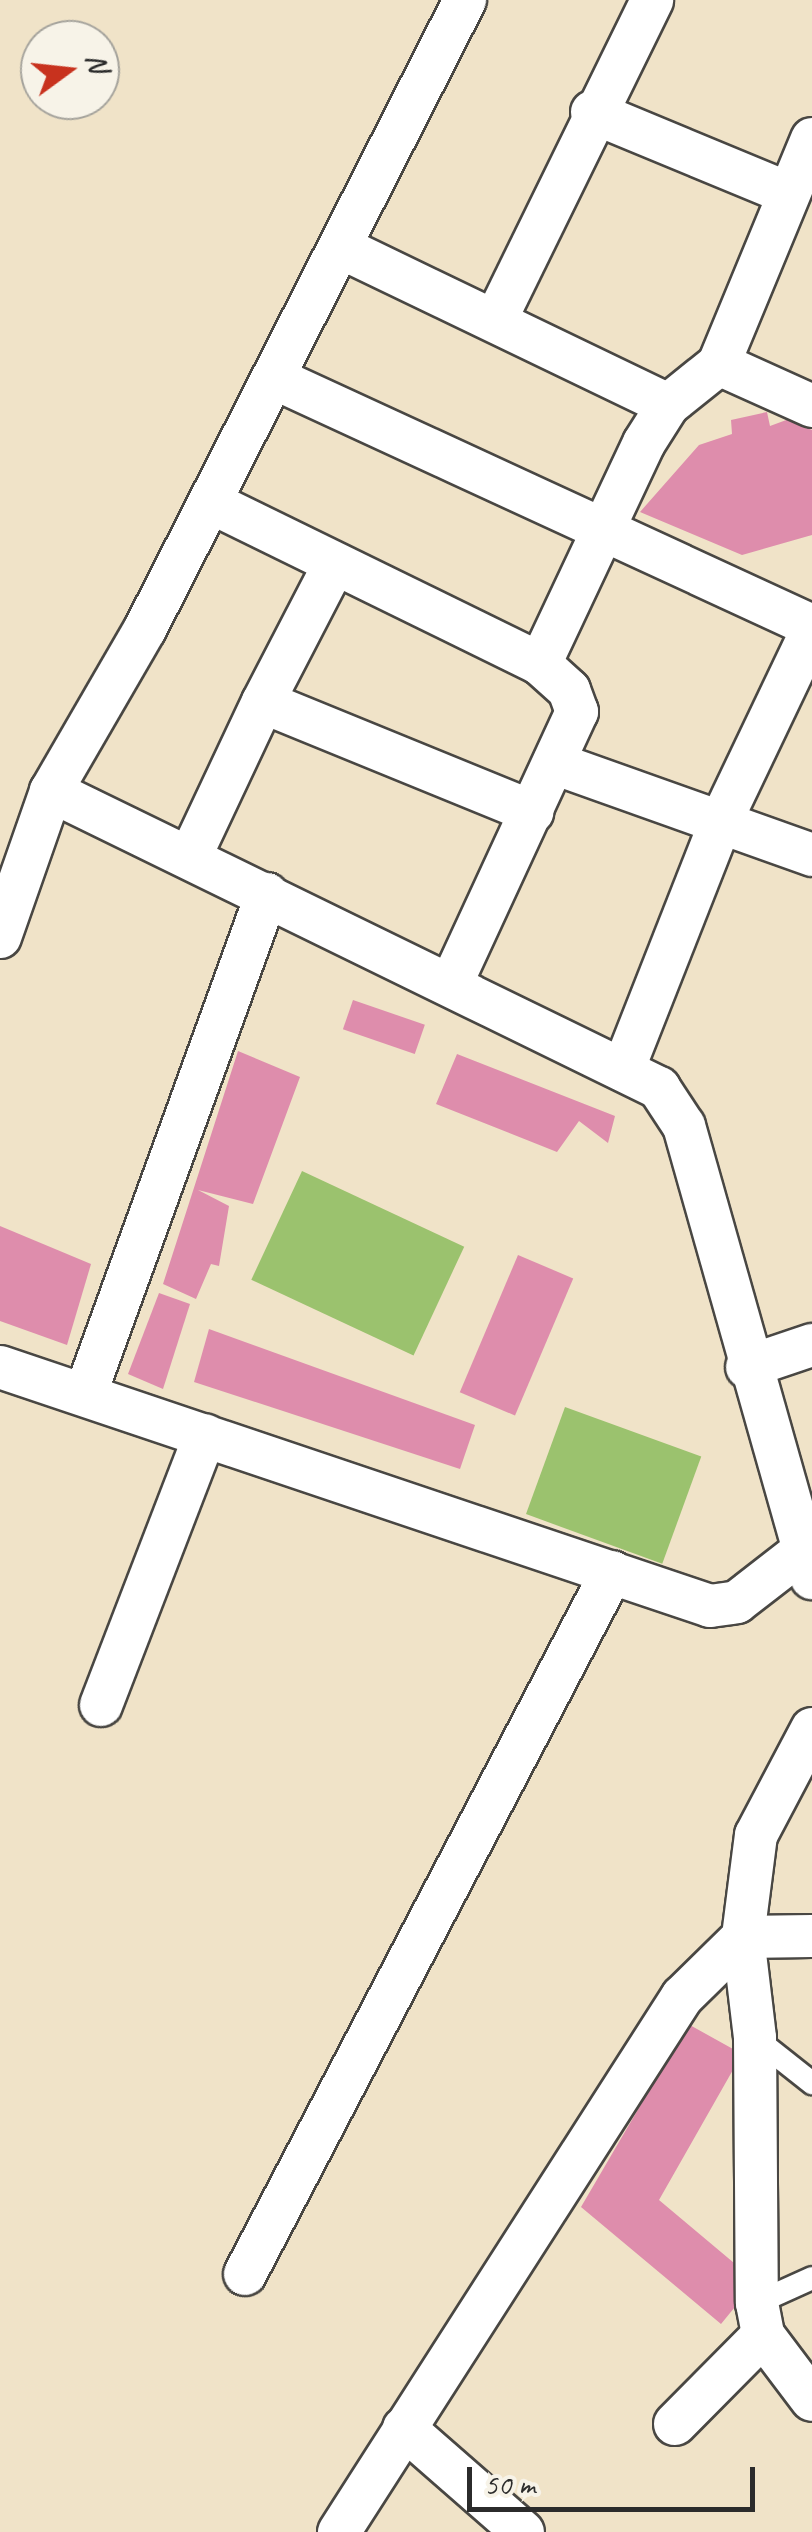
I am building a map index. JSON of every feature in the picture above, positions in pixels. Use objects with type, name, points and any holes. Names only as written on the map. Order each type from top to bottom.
[{"type":"street","points":[[0,937],[51,791],[210,502],[465,0]]},
{"type":"street","points":[[496,319],[592,112],[652,0]]},
{"type":"street","points":[[592,112],[788,193]]},
{"type":"street","points":[[540,664],[600,528],[668,405],[718,364],[812,139]]},
{"type":"street","points":[[340,247],[668,405]]},
{"type":"street","points":[[718,364],[812,406]]},
{"type":"street","points":[[274,378],[812,628],[721,822],[625,1065]]},
{"type":"street","points":[[210,502],[540,664],[576,705],[554,763],[452,982]]},
{"type":"street","points":[[190,858],[263,702],[334,566]]},
{"type":"street","points":[[263,702],[532,812]]},
{"type":"street","points":[[554,763],[812,856]]},
{"type":"street","points":[[0,1366],[726,1607],[808,1564],[747,1368],[684,1126],[658,1088],[625,1065],[51,791]]},
{"type":"street","points":[[85,1395],[267,894]]},
{"type":"street","points":[[747,1368],[812,1345]]},
{"type":"street","points":[[100,1705],[205,1435]]},
{"type":"street","points":[[245,2274],[612,1572]]},
{"type":"street","points":[[812,1730],[756,1835],[743,1937],[755,2038],[760,2319],[812,2400]]},
{"type":"street","points":[[339,2532],[682,1997],[743,1937],[812,1936]]},
{"type":"street","points":[[675,2424],[760,2319]]},
{"type":"street","points":[[404,2428],[522,2532]]},
{"type":"lane","points":[[755,2038],[812,2083]]},
{"type":"lane","points":[[760,2319],[812,2278]]},
{"type":"green space","points":[[302,1171],[464,1247],[414,1355],[251,1280]]},
{"type":"green space","points":[[565,1407],[701,1457],[662,1564],[526,1514]]},
{"type":"building","points":[[767,412],[770,426],[789,419],[812,430],[812,535],[742,555],[640,512],[699,445],[732,434],[731,420]]},
{"type":"building","points":[[353,1000],[425,1025],[415,1054],[343,1029]]},
{"type":"building","points":[[238,1051],[300,1077],[253,1204],[198,1190],[229,1206],[219,1266],[211,1264],[196,1299],[163,1284]]},
{"type":"building","points":[[457,1054],[615,1116],[608,1143],[579,1121],[557,1152],[436,1104]]},
{"type":"building","points":[[0,1226],[91,1264],[67,1345],[0,1321]]},
{"type":"building","points":[[518,1255],[573,1278],[515,1416],[460,1392]]},
{"type":"building","points":[[159,1293],[190,1304],[163,1389],[128,1374]]},
{"type":"building","points":[[209,1329],[475,1425],[460,1469],[194,1382]]},
{"type":"building","points":[[688,2024],[742,2054],[659,2200],[740,2268],[739,2302],[721,2324],[581,2207]]}]
